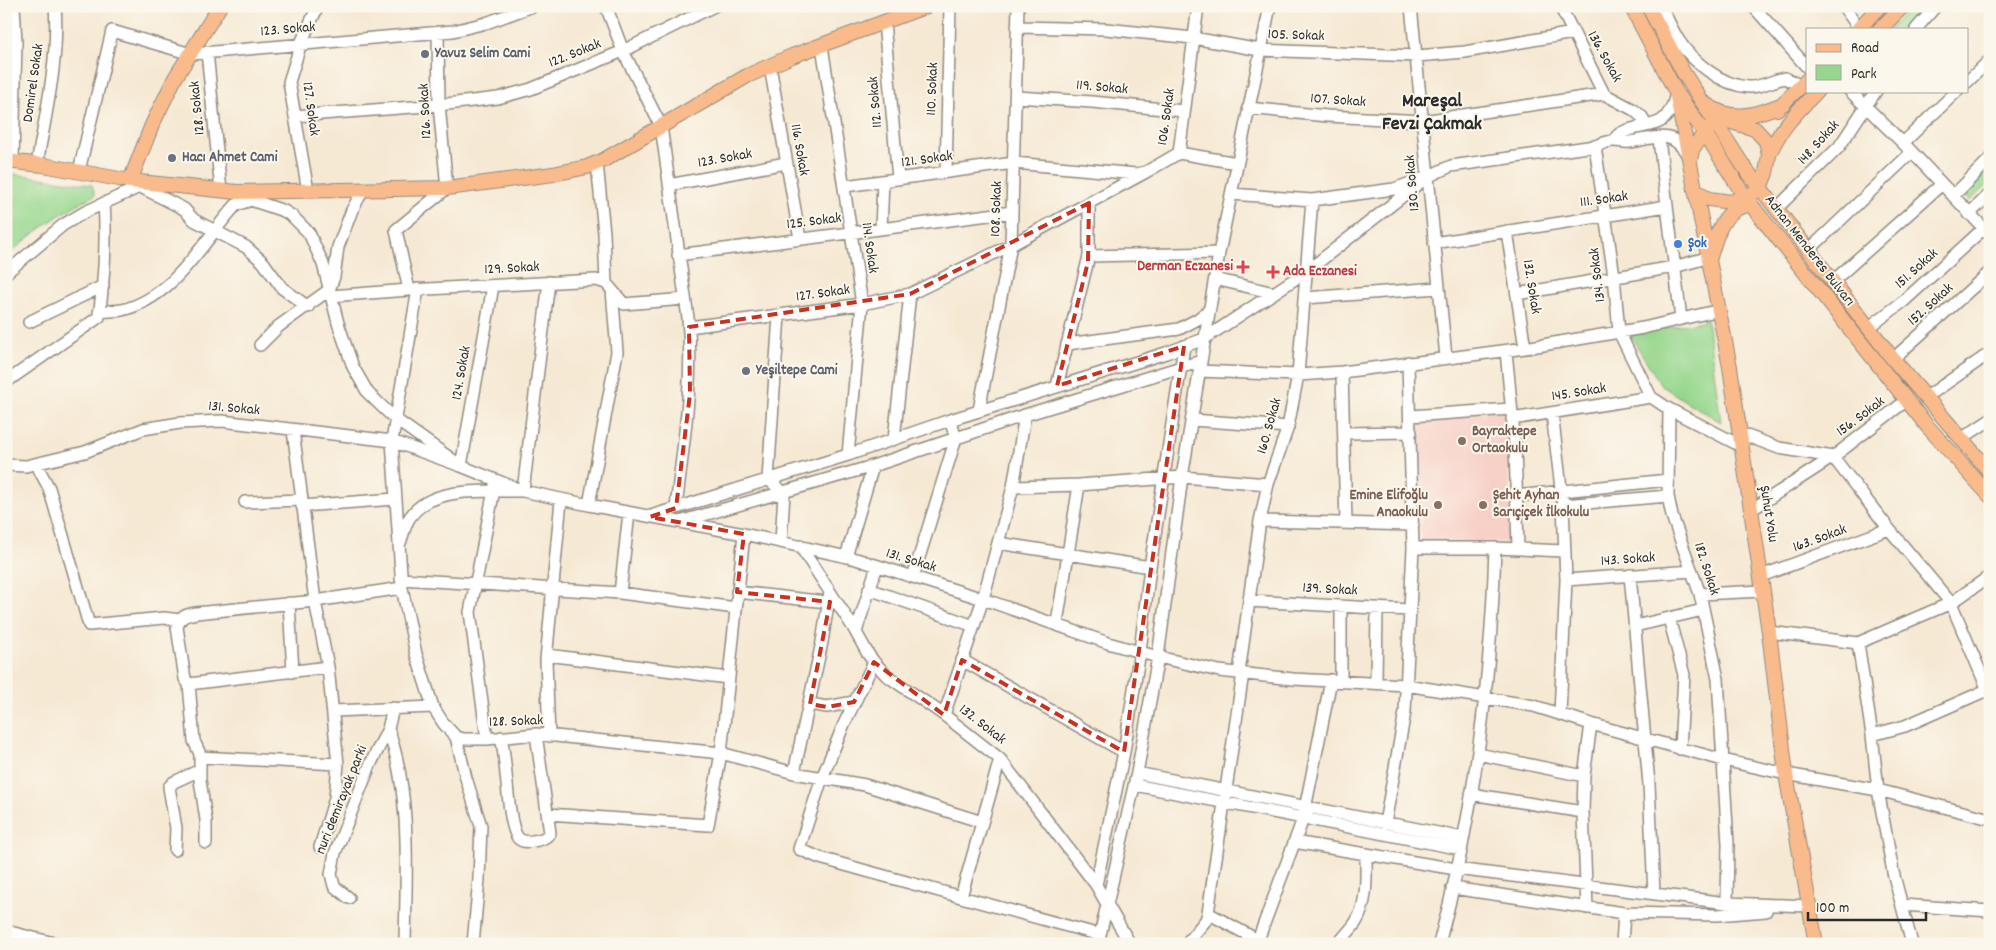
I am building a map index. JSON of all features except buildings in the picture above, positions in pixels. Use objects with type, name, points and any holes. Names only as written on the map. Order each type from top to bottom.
[{"type":"main road","points":[[140,183],[152,124],[175,78],[220,6]]},
{"type":"main road","points":[[10,161],[79,171],[140,183],[237,192],[447,188],[553,174],[597,163],[747,76],[792,56],[884,22],[902,10],[927,6]]},
{"type":"main road","name":"Adnan Menderes Bulvarı","points":[[1631,6],[1676,92],[1733,152],[1868,328],[1990,472]]},
{"type":"main road","name":"Adnan Menderes Bulvarı","points":[[1648,6],[1702,102],[1711,129],[1742,201],[1907,400],[1990,496]]},
{"type":"main road","points":[[1859,28],[1880,6]]},
{"type":"main road","points":[[1881,28],[1902,6]]},
{"type":"main road","points":[[1755,128],[1804,83]]},
{"type":"main road","name":"Şuhut Yolu","points":[[1676,92],[1695,190],[1711,253],[1761,576],[1786,774],[1816,944]]},
{"type":"main road","points":[[1711,253],[1720,228],[1726,218],[1742,201],[1760,188],[1767,154],[1785,124],[1816,92]]},
{"type":"main road","points":[[1702,102],[1718,112],[1741,116],[1768,110],[1783,104]]},
{"type":"main road","points":[[1689,162],[1692,149],[1711,129],[1728,121],[1755,128]]},
{"type":"main road","points":[[1755,128],[1767,154],[1770,194],[1776,209]]},
{"type":"main road","points":[[1695,190],[1709,199],[1742,201]]},
{"type":"main road","points":[[1711,253],[1711,225],[1722,209],[1742,201]]},
{"type":"street","points":[[10,161],[16,51],[14,6]]},
{"type":"street","name":"Domirel Sokak","points":[[37,164],[51,82],[57,25],[55,6]]},
{"type":"street","name":"127. Sokak","points":[[308,191],[289,82],[301,43],[318,6]]},
{"type":"street","name":"123. Sokak","points":[[191,54],[438,32],[486,22],[533,6]]},
{"type":"street","points":[[606,6],[622,51],[661,126],[689,327],[690,394],[676,508]]},
{"type":"street","name":"122. Sokak","points":[[294,116],[439,106],[498,98],[531,89],[622,51],[714,6]]},
{"type":"street","name":"110. Sokak","points":[[946,172],[950,6]]},
{"type":"street","name":"108. Sokak","points":[[979,410],[1011,245],[1017,97],[1018,6]]},
{"type":"street","name":"106. Sokak","points":[[1014,163],[1136,174],[1146,172],[1179,154],[1198,6]]},
{"type":"street","points":[[874,662],[854,702],[822,778],[799,848],[820,858],[961,897],[1099,939],[1138,773],[1158,658],[1182,477],[1204,339],[1219,253],[1270,6]]},
{"type":"street","name":"130. Sokak","points":[[1411,6],[1446,357]]},
{"type":"street","name":"136. Sokak","points":[[1560,6],[1604,94],[1634,110],[1642,117],[1646,126]]},
{"type":"street","points":[[1661,6],[1679,41],[1691,55],[1721,79],[1732,84],[1748,87],[1785,78],[1804,83]]},
{"type":"street","points":[[1771,6],[1757,10],[1806,66]]},
{"type":"street","points":[[1843,6],[1859,28]]},
{"type":"street","points":[[1917,28],[1936,6]]},
{"type":"street","name":"112. Sokak","points":[[884,22],[898,179]]},
{"type":"street","name":"105. Sokak","points":[[1018,28],[1106,29],[1193,38],[1260,50],[1417,56],[1465,52],[1573,33]]},
{"type":"street","points":[[79,171],[112,31],[191,54]]},
{"type":"street","name":"126. Sokak","points":[[438,32],[439,106],[447,188]]},
{"type":"street","name":"114. Sokak","points":[[822,46],[862,304],[848,455]]},
{"type":"street","name":"128. Sokak","points":[[207,52],[221,191]]},
{"type":"street","points":[[1968,81],[1990,60]]},
{"type":"street","name":"116. Sokak","points":[[770,66],[800,239]]},
{"type":"street","points":[[1614,141],[1624,131],[1661,121],[1668,114],[1674,103],[1676,92]]},
{"type":"street","points":[[1851,92],[1912,152],[1986,232]]},
{"type":"street","name":"148. Sokak","points":[[1776,209],[1839,148],[1875,92]]},
{"type":"street","points":[[1903,144],[1956,92]]},
{"type":"street","name":"107. Sokak","points":[[1248,108],[1327,116],[1423,121],[1604,94]]},
{"type":"street","name":"119. Sokak","points":[[1017,97],[1184,111]]},
{"type":"street","points":[[1231,194],[1312,200],[1394,189],[1452,166],[1595,146],[1614,141],[1628,142],[1658,136],[1680,145],[1689,162]]},
{"type":"street","points":[[1659,139],[1681,319]]},
{"type":"street","name":"134. Sokak","points":[[1595,146],[1614,276],[1620,332],[1651,397]]},
{"type":"street","points":[[1808,251],[1912,152]]},
{"type":"street","points":[[1179,154],[1237,163]]},
{"type":"street","points":[[1953,196],[1990,159]]},
{"type":"street","points":[[588,505],[617,352],[597,163]]},
{"type":"street","name":"123. Sokak","points":[[669,184],[786,163]]},
{"type":"street","name":"121. Sokak","points":[[845,186],[1014,163]]},
{"type":"street","name":"127. Sokak","points":[[689,327],[862,304],[910,294],[1011,245],[1146,172]]},
{"type":"street","points":[[650,517],[848,455],[979,410],[1204,339],[1306,271],[1427,177]]},
{"type":"street","points":[[881,229],[883,181]]},
{"type":"street","points":[[6,273],[62,225],[140,183],[184,208],[194,220],[246,247],[262,262],[282,288],[308,307]]},
{"type":"street","points":[[1832,282],[1942,184]]},
{"type":"street","points":[[447,188],[396,230],[414,289],[392,441],[401,584],[416,654],[434,707],[444,724],[456,736],[466,778],[481,826],[479,879],[473,944]]},
{"type":"street","points":[[260,345],[279,326],[330,293],[338,247],[352,210],[363,190]]},
{"type":"street","points":[[237,192],[251,200],[284,211],[302,225],[316,246],[353,367],[368,393],[395,419],[461,466]]},
{"type":"street","points":[[1969,214],[1990,194]]},
{"type":"street","points":[[99,312],[122,310],[148,299],[166,286],[215,232],[236,205],[251,200]]},
{"type":"street","name":"160. Sokak","points":[[1208,913],[1260,520],[1268,484],[1288,427],[1298,375],[1312,200]]},
{"type":"street","points":[[6,382],[98,318],[103,286],[106,235],[104,203]]},
{"type":"street","points":[[1057,386],[1089,256],[1089,203]]},
{"type":"street","name":"111. Sokak","points":[[1434,243],[1667,206]]},
{"type":"street","name":"125. Sokak","points":[[678,255],[1012,212]]},
{"type":"street","name":"132. Sokak","points":[[1507,231],[1525,348]]},
{"type":"street","name":"151. Sokak","points":[[1868,328],[1904,301],[1986,232]]},
{"type":"street","points":[[1089,256],[1219,253]]},
{"type":"street","points":[[1517,294],[1674,267],[1711,253]]},
{"type":"street","name":"152. Sokak","points":[[1893,359],[1990,272]]},
{"type":"street","points":[[1215,279],[1274,293]]},
{"type":"street","name":"129. Sokak","points":[[330,293],[596,280],[609,287]]},
{"type":"street","points":[[523,491],[549,282]]},
{"type":"street","points":[[29,322],[103,286]]},
{"type":"street","name":"124. Sokak","points":[[461,466],[493,286]]},
{"type":"street","points":[[609,287],[624,304],[685,299]]},
{"type":"street","points":[[1305,298],[1438,288]]},
{"type":"street","points":[[894,439],[910,294]]},
{"type":"street","points":[[1067,344],[1179,328],[1198,319],[1209,310]]},
{"type":"street","points":[[682,522],[873,466],[1025,415],[1181,366],[1298,375],[1342,372],[1525,348],[1620,332],[1720,310]]},
{"type":"street","points":[[768,479],[779,315]]},
{"type":"street","points":[[1096,885],[1124,752],[1184,346]]},
{"type":"street","points":[[1506,351],[1512,414],[1518,549]]},
{"type":"street","points":[[1926,398],[1990,353]]},
{"type":"street","points":[[1385,823],[1405,712],[1413,548],[1408,362]]},
{"type":"street","points":[[1342,372],[1346,523]]},
{"type":"street","points":[[1651,397],[1669,409],[1740,439],[1832,457],[1951,603],[1988,692],[1905,726],[1872,735]]},
{"type":"street","name":"145. Sokak","points":[[1410,416],[1552,413],[1651,397]]},
{"type":"street","name":"156. Sokak","points":[[1751,510],[1832,457],[1907,400]]},
{"type":"street","name":"182. Sokak","points":[[1669,409],[1668,496],[1672,516],[1700,594],[1718,679],[1728,844],[1727,903]]},
{"type":"street","points":[[1552,413],[1563,505],[1566,580],[1560,714]]},
{"type":"street","points":[[944,715],[983,599],[1013,487],[1025,415]]},
{"type":"street","points":[[913,577],[956,438],[950,420]]},
{"type":"street","points":[[1192,420],[1288,427]]},
{"type":"street","points":[[1961,439],[1990,420]]},
{"type":"street","name":"131. Sokak","points":[[6,466],[36,464],[85,452],[143,429],[180,423],[222,421],[392,441],[461,466],[495,486],[744,534],[846,557],[983,599],[1057,623],[1108,643],[1140,651],[1158,658],[1219,671],[1293,679],[1406,685],[1534,706],[1591,724],[1723,760],[1786,774],[1878,790],[1990,819]]},
{"type":"street","points":[[293,430],[315,600],[328,667],[338,764],[335,798],[320,847]]},
{"type":"street","points":[[1344,433],[1411,432]]},
{"type":"street","points":[[36,464],[49,488],[90,625],[164,618],[180,620]]},
{"type":"street","points":[[846,557],[873,466]]},
{"type":"street","points":[[1013,487],[1079,485],[1163,480],[1182,477],[1268,484]]},
{"type":"street","points":[[768,479],[784,493]]},
{"type":"street","points":[[1516,496],[1668,480]]},
{"type":"street","points":[[1057,623],[1079,485]]},
{"type":"street","points":[[399,546],[409,518],[427,500],[451,493],[495,486],[470,612],[487,739]]},
{"type":"street","points":[[781,542],[784,493]]},
{"type":"street","points":[[1563,505],[1668,496]]},
{"type":"street","points":[[245,502],[301,503],[395,500]]},
{"type":"street","points":[[549,736],[547,655],[561,500]]},
{"type":"street","points":[[620,593],[629,513]]},
{"type":"street","points":[[1260,520],[1413,525]]},
{"type":"street","name":"163. Sokak","points":[[1761,576],[1889,529]]},
{"type":"street","points":[[548,814],[708,824],[720,753],[744,534]]},
{"type":"street","points":[[998,542],[1150,567]]},
{"type":"street","name":"132. Sokak","points":[[800,546],[832,599],[856,632],[868,654],[886,675],[944,715],[1000,759],[1096,885],[1130,944]]},
{"type":"street","points":[[1413,548],[1495,548],[1564,551]]},
{"type":"street","points":[[1439,944],[1462,844],[1478,754],[1493,623],[1495,548]]},
{"type":"street","points":[[856,632],[876,566]]},
{"type":"street","name":"143. Sokak","points":[[1566,580],[1692,571]]},
{"type":"street","points":[[1630,575],[1649,784],[1654,894]]},
{"type":"street","points":[[1769,632],[1858,643],[1951,603],[1990,576]]},
{"type":"street","points":[[206,843],[206,820],[200,757],[194,741],[189,684],[185,679],[177,628],[184,616],[196,613],[315,600],[401,584],[475,584],[620,593],[736,608]]},
{"type":"street","points":[[869,589],[974,626]]},
{"type":"street","points":[[1700,594],[1763,591]]},
{"type":"street","points":[[737,592],[832,599],[794,773]]},
{"type":"street","name":"139. Sokak","points":[[1249,601],[1409,610]]},
{"type":"street","points":[[289,603],[293,672]]},
{"type":"street","points":[[1186,944],[1206,920],[1208,913],[1261,942],[1306,807],[1336,680],[1341,606]]},
{"type":"street","points":[[1376,682],[1377,608]]},
{"type":"street","points":[[1635,626],[1703,610]]},
{"type":"street","points":[[1669,618],[1684,675],[1680,749]]},
{"type":"street","points":[[1858,643],[1878,790],[1894,872],[1912,944]]},
{"type":"street","points":[[547,655],[728,678]]},
{"type":"street","points":[[962,660],[1124,752]]},
{"type":"street","points":[[189,684],[328,667]]},
{"type":"street","points":[[810,704],[827,707],[854,702]]},
{"type":"street","points":[[333,711],[434,707]]},
{"type":"street","name":"nuri demirayak parki","points":[[349,898],[334,886],[331,868],[341,834],[370,765],[388,729],[392,708]]},
{"type":"street","points":[[1587,908],[1583,812],[1584,776],[1591,724]]},
{"type":"street","points":[[388,729],[396,750],[406,846],[405,944]]},
{"type":"street","points":[[501,737],[506,759],[510,812],[517,837],[522,841],[528,842],[547,837],[550,833],[536,734]]},
{"type":"street","name":"128. Sokak","points":[[456,736],[464,739],[487,739],[536,734],[720,753],[794,773],[843,780],[892,793],[982,822]]},
{"type":"street","points":[[1478,754],[1584,776]]},
{"type":"street","points":[[200,757],[338,764]]},
{"type":"street","points":[[961,897],[1000,759]]},
{"type":"street","points":[[175,850],[176,828],[169,787],[174,782],[200,770]]},
{"type":"street","points":[[1138,773],[1385,823],[1462,844]]},
{"type":"street","points":[[1135,785],[1303,819],[1462,844]]},
{"type":"street","points":[[1471,794],[1583,812]]},
{"type":"street","points":[[1294,842],[1456,869],[1587,886],[1727,903],[1810,906]]},
{"type":"street","points":[[1338,944],[1356,923],[1360,914],[1366,877],[1366,854]]},
{"type":"street","points":[[1452,888],[1624,913],[1717,915],[1810,906]]},
{"type":"street","points":[[1902,905],[1990,911]]},
{"type":"street","points":[[1622,944],[1624,913]]},
{"type":"street","points":[[1118,924],[1135,944]]},
{"type":"street","points":[[6,931],[58,944]]},
{"type":"highlighted area","points":[[1089,203],[1088,262],[1057,386],[1184,346],[1124,752],[962,660],[944,715],[874,662],[854,702],[827,707],[810,704],[830,602],[737,592],[744,534],[650,517],[676,508],[690,394],[689,327],[910,294]]},
{"type":"shaded area","points":[[1505,410],[1512,539],[1508,542],[1421,540],[1420,469],[1416,417]]},
{"type":"green space","points":[[1911,6],[1926,6],[1907,28],[1890,28]]},
{"type":"green space","points":[[1990,167],[1990,182],[1970,201],[1963,193]]},
{"type":"green space","points":[[6,173],[92,185],[95,195],[49,223],[6,257]]},
{"type":"green space","points":[[1707,320],[1721,422],[1661,385],[1630,335]]},
{"type":"place","name":"Yavuz Selim Cami","points":[[425,54]]},
{"type":"place","name":"Hacı Ahmet Cami","points":[[172,158]]},
{"type":"place","name":"Şok","points":[[1678,244]]},
{"type":"place","name":"Derman Eczanesi","points":[[1243,267]]},
{"type":"place","name":"Ada Eczanesi","points":[[1273,272]]},
{"type":"place","name":"Yeşiltepe Cami","points":[[746,371]]},
{"type":"place","name":"Bayraktepe Ortaokulu","points":[[1462,441]]},
{"type":"place","name":"Emine Elifoğlu Anaokulu","points":[[1438,505]]},
{"type":"place","name":"Şehit Ayhan Sarıçiçek İlkokulu","points":[[1483,505]]},
{"type":"district","name":"Mareşal Fevzi Çakmak","points":[[1432,114]]}]
